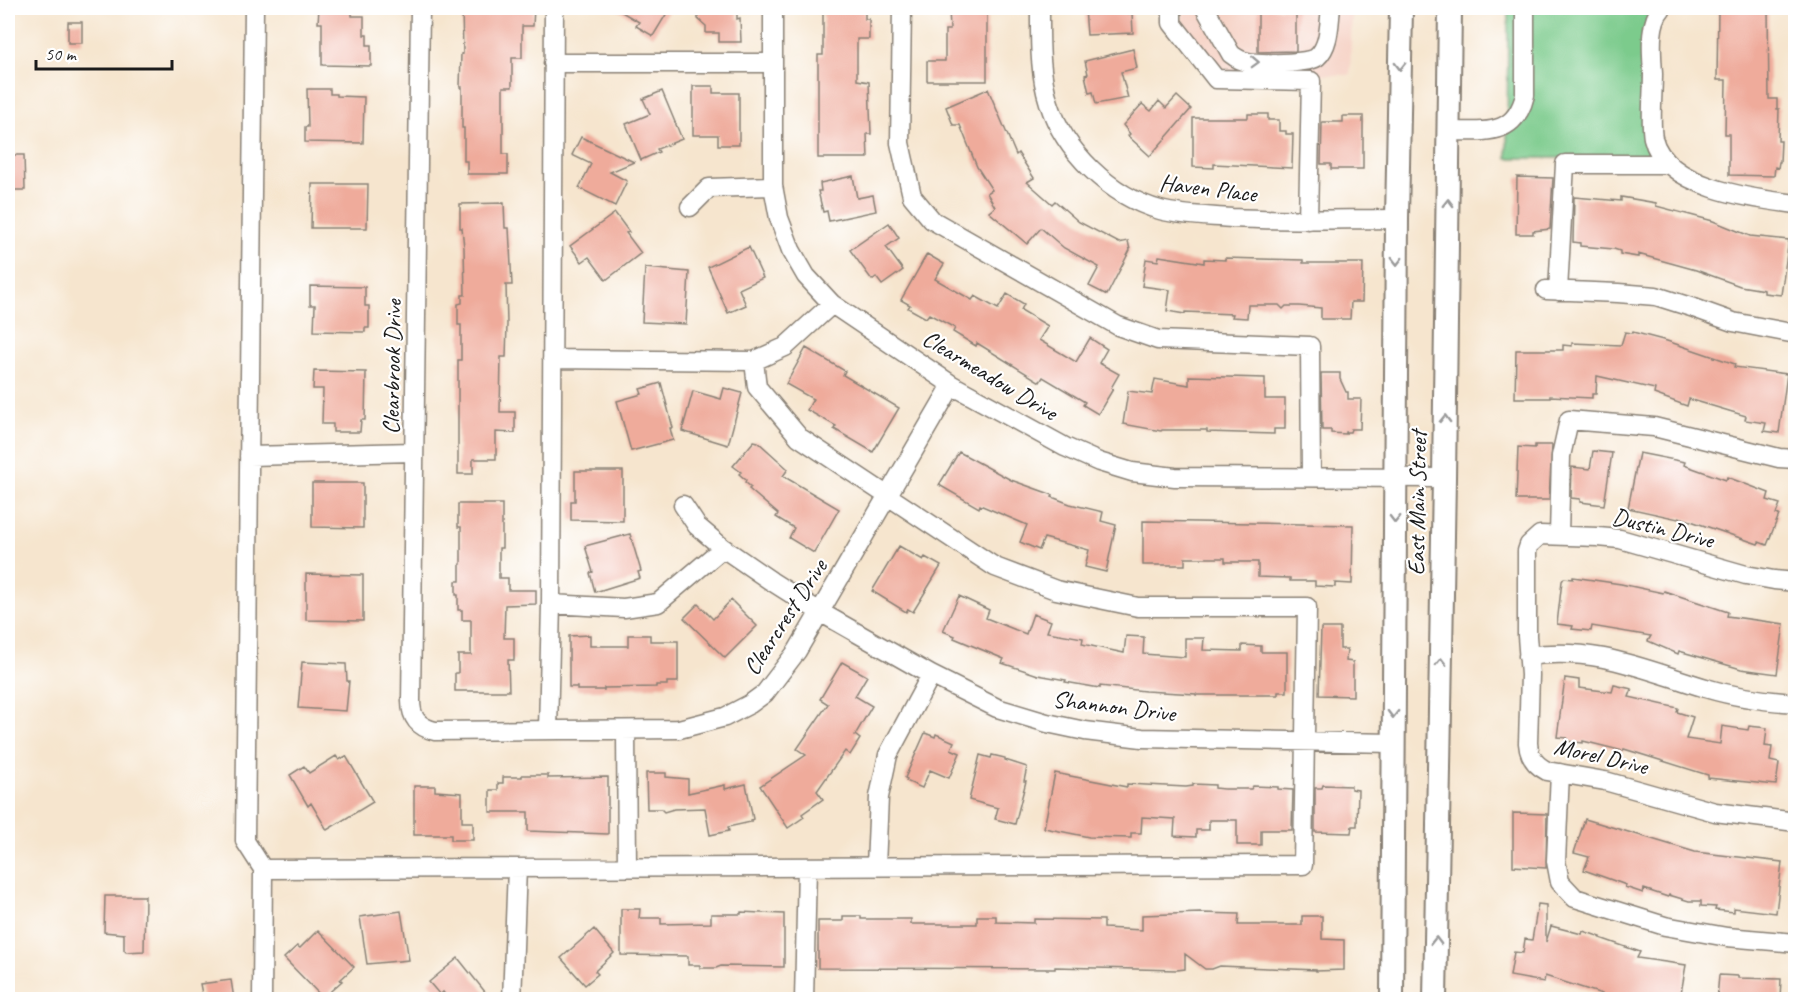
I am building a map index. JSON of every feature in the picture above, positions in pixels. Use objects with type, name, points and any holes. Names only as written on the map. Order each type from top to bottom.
[{"type":"main road","name":"East Main Street","points":[[1392,999],[1397,219],[1401,8]]},
{"type":"main road","name":"East Main Street","points":[[1435,999],[1450,8]]},
{"type":"street","points":[[254,8],[245,841],[263,869],[262,999]]},
{"type":"street","name":"Clearbrook Drive","points":[[419,725],[411,710],[420,8]]},
{"type":"street","points":[[548,730],[551,604],[554,8]]},
{"type":"street","name":"Clearmeadow Drive","points":[[773,8],[773,186],[779,218],[791,250],[806,276],[832,304],[952,385],[1065,447],[1099,462],[1132,472],[1175,477],[1444,477]]},
{"type":"street","points":[[902,8],[900,143],[912,196],[932,220],[1118,326],[1158,340],[1310,346],[1311,477]]},
{"type":"street","name":"Haven Place","points":[[1040,8],[1040,62],[1048,101],[1055,120],[1078,155],[1108,183],[1125,195],[1161,210],[1206,216],[1308,220],[1397,219]]},
{"type":"street","points":[[1172,8],[1172,23],[1216,79],[1311,81],[1308,220]]},
{"type":"street","points":[[1205,8],[1231,54],[1237,59],[1248,62],[1304,62],[1318,56],[1324,48],[1331,8]]},
{"type":"street","points":[[1449,131],[1496,130],[1516,118],[1525,95],[1525,8]]},
{"type":"street","points":[[1662,8],[1655,15],[1652,46],[1653,137],[1660,154],[1668,164],[1700,183],[1735,195],[1796,204]]},
{"type":"street","points":[[553,63],[773,63]]},
{"type":"street","points":[[1668,164],[1565,164],[1552,290],[1656,296],[1733,322],[1796,334]]},
{"type":"street","points":[[690,207],[709,188],[773,186]]},
{"type":"street","points":[[552,359],[754,361],[785,347],[832,304]]},
{"type":"street","points":[[263,869],[1303,865],[1307,607],[1138,607],[1056,590],[995,567],[799,437],[757,387],[754,361]]},
{"type":"street","name":"Clearcrest Drive","points":[[419,725],[435,731],[679,729],[725,717],[750,704],[765,693],[796,651],[952,385]]},
{"type":"street","points":[[1559,535],[1561,456],[1569,420],[1654,427],[1779,458],[1796,459]]},
{"type":"street","points":[[249,456],[414,452]]},
{"type":"street","name":"Shannon Drive","points":[[683,505],[697,526],[723,548],[820,612],[932,675],[997,708],[1084,731],[1142,738],[1393,743]]},
{"type":"street","name":"Dustin Drive","points":[[1527,551],[1529,545],[1540,535],[1620,539],[1746,574],[1796,582]]},
{"type":"street","points":[[551,604],[624,608],[658,603],[723,548]]},
{"type":"street","name":"Morel Drive","points":[[1527,551],[1529,752],[1539,767],[1546,771],[1605,780],[1715,812],[1796,822]]},
{"type":"street","points":[[1528,656],[1551,653],[1618,660],[1710,689],[1771,702],[1796,703]]},
{"type":"street","points":[[876,866],[879,796],[888,755],[932,675]]},
{"type":"street","points":[[626,731],[627,867]]},
{"type":"street","points":[[1560,773],[1556,861],[1560,882],[1575,898],[1665,926],[1727,937],[1796,943]]},
{"type":"street","points":[[804,999],[807,867]]},
{"type":"street","points":[[512,999],[517,868]]},
{"type":"shaded area","points":[[1182,8],[1352,8],[1350,75],[1226,74],[1182,32]]},
{"type":"green space","points":[[1508,8],[1649,8],[1649,158],[1507,158]]},
{"type":"building","points":[[319,8],[352,8],[352,16],[364,16],[364,35],[367,35],[367,45],[371,45],[371,66],[322,65],[322,23],[318,23]]},
{"type":"building","points":[[462,8],[534,8],[533,26],[522,26],[522,58],[512,58],[512,87],[503,87],[503,154],[508,154],[508,174],[467,174],[467,161],[464,161],[464,128],[462,128],[462,87],[460,87],[461,54],[463,54]]},
{"type":"building","points":[[615,8],[670,8],[653,36],[636,26],[639,22]]},
{"type":"building","points":[[698,8],[737,8],[737,19],[740,18],[741,42],[719,42],[719,33],[706,33],[706,26],[698,19]]},
{"type":"building","points":[[823,8],[865,8],[865,19],[869,19],[869,39],[857,39],[857,80],[869,82],[871,134],[867,134],[868,158],[818,158],[818,55],[823,55]]},
{"type":"building","points":[[949,8],[987,8],[987,81],[927,81],[927,61],[945,61],[945,30],[950,30]]},
{"type":"building","points":[[1085,8],[1127,8],[1127,14],[1132,13],[1133,33],[1087,35]]},
{"type":"building","points":[[1258,8],[1296,8],[1296,51],[1258,52]]},
{"type":"building","points":[[1718,8],[1768,8],[1769,99],[1777,99],[1778,141],[1781,141],[1780,162],[1778,168],[1775,167],[1774,176],[1729,175],[1729,134],[1725,134],[1726,80],[1717,80]]},
{"type":"building","points":[[68,22],[82,22],[82,43],[68,43]]},
{"type":"building","points":[[1133,49],[1137,68],[1121,72],[1128,98],[1096,104],[1093,92],[1089,93],[1085,61]]},
{"type":"building","points":[[693,86],[713,86],[713,93],[739,93],[739,145],[718,145],[718,135],[693,135]]},
{"type":"building","points":[[307,89],[330,89],[330,94],[337,94],[337,96],[364,97],[363,143],[305,142],[305,127],[308,127]]},
{"type":"building","points":[[988,89],[1016,155],[1018,153],[1034,178],[1027,182],[1052,204],[1055,201],[1079,222],[1119,243],[1128,241],[1130,250],[1107,295],[1089,286],[1099,267],[1064,248],[1041,228],[1027,244],[989,212],[995,207],[987,193],[992,190],[977,167],[960,125],[953,125],[946,107]]},
{"type":"building","points":[[662,91],[682,139],[657,149],[659,152],[641,160],[626,124],[650,114],[643,99]]},
{"type":"building","points":[[1177,96],[1191,109],[1150,156],[1128,136],[1130,134],[1123,125],[1142,104],[1151,111],[1159,101],[1166,108]]},
{"type":"building","points":[[1248,114],[1268,114],[1268,120],[1279,120],[1279,131],[1293,134],[1292,168],[1214,164],[1214,168],[1193,167],[1193,118],[1248,118]]},
{"type":"building","points":[[1343,116],[1363,116],[1363,169],[1331,169],[1331,164],[1321,164],[1322,122],[1343,122]]},
{"type":"building","points":[[581,137],[634,162],[610,172],[627,181],[615,206],[579,188],[591,164],[572,155]]},
{"type":"building","points":[[8,155],[24,155],[25,190],[8,190]]},
{"type":"building","points":[[853,176],[857,198],[873,195],[876,211],[829,221],[827,211],[823,212],[818,191],[821,191],[820,183]]},
{"type":"building","points":[[1517,177],[1553,178],[1550,229],[1533,231],[1533,234],[1516,234]]},
{"type":"building","points":[[312,184],[368,184],[367,228],[311,228]]},
{"type":"building","points":[[1574,197],[1621,201],[1621,197],[1656,203],[1656,206],[1713,221],[1750,236],[1789,240],[1781,295],[1764,293],[1764,290],[1740,286],[1696,270],[1638,254],[1638,257],[1620,254],[1620,251],[1614,249],[1580,246],[1580,243],[1573,242]]},
{"type":"building","points":[[504,203],[505,228],[509,228],[512,285],[506,285],[506,357],[501,357],[500,412],[515,412],[515,433],[496,432],[496,459],[473,459],[473,474],[458,474],[458,360],[461,360],[461,325],[458,325],[458,304],[462,303],[462,295],[465,295],[460,204]]},
{"type":"building","points":[[615,213],[641,253],[606,280],[589,257],[582,262],[570,246]]},
{"type":"building","points":[[889,223],[899,238],[886,247],[903,270],[882,285],[876,277],[872,280],[850,250]]},
{"type":"building","points":[[749,247],[763,278],[739,289],[746,305],[728,313],[708,267]]},
{"type":"building","points":[[927,254],[944,264],[935,279],[972,300],[975,296],[998,309],[1007,294],[1024,304],[1021,310],[1048,326],[1039,340],[1076,362],[1090,338],[1107,349],[1099,363],[1119,374],[1098,414],[1083,405],[1085,402],[1043,377],[1040,382],[977,343],[976,346],[953,332],[955,328],[929,314],[926,318],[908,308],[910,305],[901,300]]},
{"type":"building","points":[[1159,256],[1204,263],[1204,259],[1225,260],[1225,258],[1303,260],[1303,263],[1363,263],[1362,302],[1351,302],[1350,319],[1321,319],[1321,308],[1286,306],[1283,309],[1279,305],[1248,305],[1247,318],[1232,317],[1233,314],[1185,312],[1185,314],[1167,311],[1170,290],[1142,286],[1146,259],[1158,261]]},
{"type":"building","points":[[645,268],[689,272],[686,324],[642,322]]},
{"type":"building","points":[[310,286],[365,287],[365,306],[369,306],[369,328],[365,328],[365,332],[314,331],[315,305],[310,305]]},
{"type":"building","points":[[1625,332],[1667,341],[1735,364],[1734,367],[1787,374],[1779,433],[1764,431],[1766,423],[1745,420],[1746,416],[1689,399],[1687,406],[1654,394],[1655,389],[1597,376],[1596,394],[1592,394],[1592,398],[1550,396],[1550,398],[1515,398],[1516,350],[1563,350],[1563,345],[1572,346],[1572,343],[1621,345]]},
{"type":"building","points":[[806,348],[845,371],[843,375],[899,408],[873,452],[834,429],[836,426],[807,410],[813,399],[786,384]]},
{"type":"building","points":[[314,371],[366,372],[365,420],[361,420],[360,432],[333,432],[333,424],[322,424],[323,389],[313,389]]},
{"type":"building","points":[[1321,373],[1340,373],[1340,379],[1348,392],[1348,399],[1361,399],[1360,429],[1351,429],[1346,434],[1322,430]]},
{"type":"building","points":[[1189,376],[1265,378],[1265,399],[1285,399],[1285,429],[1274,429],[1274,434],[1207,432],[1207,430],[1161,431],[1123,424],[1128,391],[1152,394],[1155,379],[1189,385]]},
{"type":"building","points":[[661,383],[673,428],[670,428],[673,440],[631,451],[617,401],[642,394],[640,389]]},
{"type":"building","points":[[724,388],[742,393],[728,445],[682,431],[693,391],[721,399]]},
{"type":"building","points":[[754,441],[788,469],[783,476],[839,509],[814,553],[789,538],[794,528],[776,517],[778,514],[749,489],[751,487],[739,474],[741,472],[733,466]]},
{"type":"building","points":[[1535,445],[1552,445],[1549,500],[1516,500],[1518,447],[1535,448]]},
{"type":"building","points":[[1593,451],[1612,453],[1604,505],[1580,502],[1580,499],[1571,498],[1572,467],[1590,469]]},
{"type":"building","points":[[959,452],[1011,480],[1053,495],[1052,497],[1070,504],[1103,512],[1101,521],[1116,525],[1106,572],[1085,567],[1089,550],[1044,538],[1039,550],[1020,542],[1027,525],[980,505],[979,508],[939,485]]},
{"type":"building","points":[[1639,453],[1685,462],[1684,465],[1726,480],[1727,477],[1769,493],[1767,500],[1780,504],[1776,514],[1779,515],[1767,545],[1679,517],[1678,519],[1628,508]]},
{"type":"building","points":[[575,471],[623,471],[623,521],[571,520],[571,501],[575,501]]},
{"type":"building","points":[[312,483],[363,483],[363,528],[312,527]]},
{"type":"building","points":[[458,504],[502,504],[499,578],[508,578],[508,590],[536,590],[536,604],[505,605],[504,638],[514,638],[514,660],[508,660],[509,691],[455,691],[458,655],[471,655],[471,620],[462,620],[462,610],[458,610],[458,595],[456,595],[456,581],[460,581],[461,564],[461,527],[458,527]]},
{"type":"building","points":[[1143,521],[1353,525],[1352,584],[1335,583],[1335,587],[1315,586],[1315,581],[1258,577],[1258,562],[1225,562],[1225,558],[1185,558],[1185,565],[1143,565]]},
{"type":"building","points":[[630,534],[641,571],[638,572],[640,578],[595,592],[590,573],[593,572],[585,546]]},
{"type":"building","points":[[899,546],[923,560],[925,557],[941,566],[913,612],[908,609],[906,612],[872,591]]},
{"type":"building","points":[[306,574],[363,575],[363,621],[306,620]]},
{"type":"building","points":[[1573,577],[1663,593],[1664,591],[1728,612],[1727,616],[1784,624],[1777,674],[1741,669],[1679,651],[1678,654],[1648,641],[1651,636],[1592,626],[1591,631],[1572,629],[1573,626],[1557,624],[1562,581],[1564,578],[1573,579]]},
{"type":"building","points":[[959,596],[989,610],[986,618],[1026,634],[1033,614],[1051,621],[1047,632],[1083,638],[1082,644],[1124,653],[1126,636],[1144,637],[1143,654],[1185,657],[1185,638],[1204,638],[1203,650],[1242,651],[1242,645],[1261,646],[1261,652],[1287,652],[1287,692],[1278,692],[1278,695],[1196,695],[1100,686],[1100,688],[1038,675],[1002,663],[1004,659],[943,631]]},
{"type":"building","points":[[731,600],[757,626],[725,658],[684,618],[698,604],[713,619]]},
{"type":"building","points":[[1321,628],[1340,628],[1340,649],[1347,649],[1346,661],[1353,662],[1353,696],[1319,695]]},
{"type":"building","points":[[590,635],[590,646],[628,646],[628,635],[650,635],[650,641],[678,641],[678,682],[667,682],[667,685],[656,685],[656,687],[604,688],[604,690],[577,690],[577,687],[569,687],[569,636]]},
{"type":"building","points":[[302,662],[346,664],[347,681],[349,681],[346,711],[298,708]]},
{"type":"building","points":[[842,662],[867,676],[855,696],[872,706],[855,735],[860,739],[850,755],[845,751],[817,791],[823,799],[802,814],[804,817],[788,828],[760,786],[806,755],[797,749],[828,704],[820,699]]},
{"type":"building","points":[[1565,678],[1579,680],[1579,688],[1612,692],[1614,685],[1632,689],[1629,697],[1678,708],[1677,712],[1693,717],[1686,739],[1720,744],[1722,726],[1748,730],[1749,726],[1767,728],[1765,746],[1772,747],[1770,761],[1779,763],[1776,785],[1708,778],[1708,775],[1624,749],[1623,751],[1583,741],[1583,743],[1566,741],[1567,738],[1557,737]]},
{"type":"building","points":[[925,733],[935,737],[936,734],[954,742],[951,749],[960,753],[949,778],[930,770],[922,788],[906,781],[905,778]]},
{"type":"building","points":[[980,755],[1005,758],[1005,760],[1027,767],[1024,781],[1026,781],[1015,824],[995,819],[998,808],[969,800]]},
{"type":"building","points":[[336,756],[339,760],[346,756],[373,802],[327,830],[311,803],[308,806],[290,775],[304,766],[309,773]]},
{"type":"building","points":[[646,773],[666,773],[666,777],[688,779],[688,793],[725,785],[725,789],[746,784],[753,819],[751,822],[728,827],[729,831],[710,835],[705,808],[674,809],[664,812],[661,809],[647,809]]},
{"type":"building","points":[[1055,773],[1127,787],[1127,784],[1186,787],[1193,786],[1193,784],[1215,785],[1215,788],[1224,789],[1251,789],[1253,786],[1293,790],[1292,830],[1261,830],[1261,845],[1237,845],[1237,820],[1209,820],[1209,830],[1196,830],[1196,837],[1174,836],[1175,819],[1142,817],[1141,833],[1131,833],[1131,838],[1089,837],[1044,828]]},
{"type":"building","points":[[522,775],[548,775],[548,778],[608,777],[608,834],[528,831],[528,812],[490,812],[490,790],[498,790],[498,783],[503,783],[503,777],[522,777]]},
{"type":"building","points":[[1323,785],[1351,786],[1351,789],[1358,790],[1357,826],[1352,826],[1351,833],[1315,832],[1315,788],[1322,788]]},
{"type":"building","points":[[414,786],[435,786],[435,791],[462,793],[462,822],[473,822],[473,840],[451,840],[451,835],[414,835]]},
{"type":"building","points":[[1513,813],[1547,814],[1546,868],[1513,866]]},
{"type":"building","points":[[1585,819],[1695,852],[1782,862],[1776,913],[1734,908],[1734,912],[1715,910],[1716,907],[1701,906],[1701,901],[1689,901],[1669,895],[1668,897],[1644,889],[1643,893],[1584,870],[1589,857],[1574,853]]},
{"type":"building","points":[[105,896],[145,896],[144,951],[126,952],[124,934],[104,932]]},
{"type":"building","points":[[1538,904],[1546,905],[1546,942],[1551,926],[1582,934],[1583,931],[1640,952],[1637,958],[1686,965],[1680,999],[1609,999],[1601,997],[1602,994],[1545,976],[1544,982],[1510,976],[1514,952],[1523,953],[1525,939],[1532,940]]},
{"type":"building","points":[[621,909],[640,909],[639,918],[661,918],[661,924],[711,923],[711,914],[741,914],[741,912],[784,914],[784,967],[700,968],[700,965],[688,965],[688,956],[621,955]]},
{"type":"building","points":[[401,911],[409,960],[367,964],[360,917]]},
{"type":"building","points":[[1239,914],[1238,925],[1302,925],[1302,916],[1322,916],[1322,939],[1344,940],[1344,970],[1316,971],[1220,966],[1205,969],[1185,954],[1185,969],[1177,970],[1055,967],[1055,969],[818,968],[818,921],[843,921],[843,916],[861,916],[861,919],[911,919],[911,924],[977,924],[977,916],[996,916],[996,922],[1034,923],[1034,919],[1104,920],[1104,928],[1142,930],[1142,915]]},
{"type":"building","points":[[594,929],[614,953],[595,971],[598,974],[585,985],[561,958]]},
{"type":"building","points":[[318,930],[354,967],[323,998],[284,958],[297,946],[300,948]]},
{"type":"building","points":[[458,958],[486,993],[478,999],[448,999],[443,992],[440,995],[429,982]]},
{"type":"building","points":[[1719,975],[1781,979],[1780,999],[1717,999]]},
{"type":"building","points":[[231,980],[234,999],[203,999],[200,984]]}]
